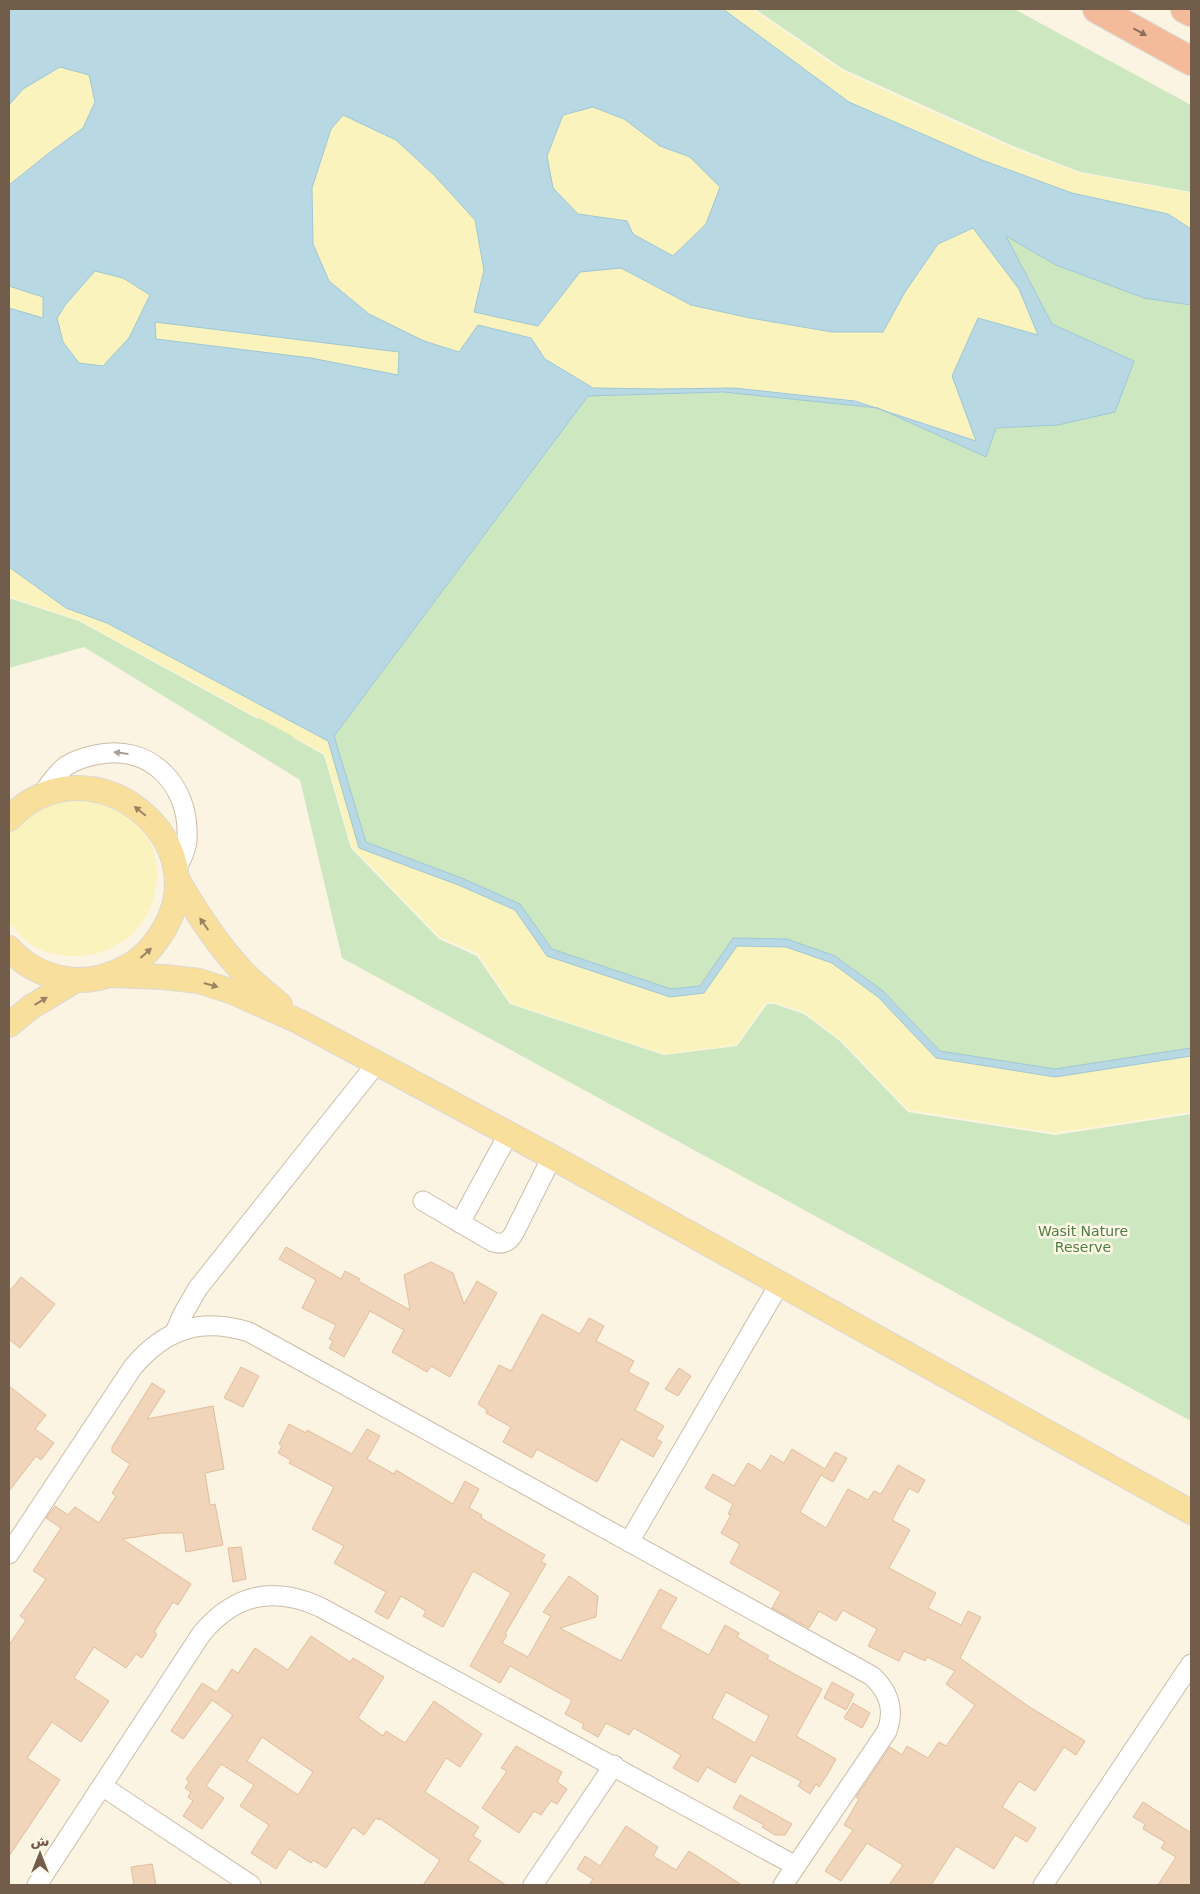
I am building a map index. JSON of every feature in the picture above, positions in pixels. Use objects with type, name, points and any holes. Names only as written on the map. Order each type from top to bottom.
[{"type":"highway","points":[[1097,9],[1191,60]]},
{"type":"highway","points":[[1185,9],[1191,12]]},
{"type":"main road","points":[[9,819],[17,810],[40,796],[60,789],[80,788],[99,790],[118,796],[135,806],[150,819],[162,835],[171,852],[176,874],[175,904],[166,927],[157,941],[152,948],[133,964],[111,975],[94,979],[76,980],[54,976],[32,968],[9,948]]},
{"type":"main road","points":[[9,796],[40,796]]},
{"type":"main road","points":[[176,874],[200,919],[232,960],[298,1021]]},
{"type":"main road","points":[[111,975],[164,977],[199,982],[232,992],[298,1021],[509,1133],[1191,1512]]},
{"type":"main road","points":[[9,1025],[30,1007],[76,980]]},
{"type":"street","points":[[40,796],[63,769],[88,756],[107,753],[126,754],[150,762],[171,780],[184,805],[188,837],[176,874]]},
{"type":"street","points":[[175,1332],[198,1288],[377,1063]]},
{"type":"street","points":[[460,1223],[509,1133]]},
{"type":"street","points":[[422,1202],[493,1242],[502,1244],[514,1234],[552,1157]]},
{"type":"street","points":[[629,1542],[780,1283]]},
{"type":"street","points":[[9,1554],[133,1367],[145,1352],[175,1332],[193,1327],[231,1326],[249,1332],[872,1676],[886,1691],[891,1711],[887,1731],[783,1885]]},
{"type":"street","points":[[37,1885],[202,1633],[225,1610],[240,1602],[272,1595],[289,1596],[305,1600],[320,1607],[614,1765],[796,1866]]},
{"type":"street","points":[[1043,1885],[1191,1664]]},
{"type":"street","points":[[533,1885],[614,1765]]},
{"type":"street","points":[[102,1786],[251,1885]]},
{"type":"green space","points":[[755,9],[1014,9],[1191,105],[1191,192],[1080,172],[1013,146],[843,69]]},
{"type":"green space","points":[[1005,235],[1056,265],[1144,298],[1191,305],[1191,1048],[1055,1069],[940,1051],[883,991],[835,956],[787,939],[733,938],[700,986],[671,989],[552,949],[520,904],[464,879],[366,842],[334,736],[588,396],[723,392],[878,408],[986,457],[996,428],[1058,425],[1134,361],[1052,324]]},
{"type":"green space","name":"Wasit Nature Reserve","points":[[9,270],[367,336],[418,356],[322,714],[292,737],[324,755],[351,848],[439,939],[477,956],[510,1004],[664,1055],[737,1046],[767,1004],[775,1004],[804,1014],[840,1041],[908,1112],[1055,1135],[1191,1114],[1191,1421],[342,958],[300,780],[84,647],[9,668],[9,598],[79,621],[258,719],[259,692],[9,325]]},
{"type":"sand","points":[[723,9],[752,9],[842,71],[1012,148],[1080,173],[1191,193],[1191,229],[1168,214],[1072,193],[982,160],[849,102]]},
{"type":"sand","points":[[60,67],[89,74],[95,102],[83,129],[9,185],[9,105],[23,89]]},
{"type":"sand","points":[[593,107],[624,119],[660,146],[690,157],[720,187],[706,224],[673,257],[633,234],[627,221],[578,214],[553,188],[547,156],[563,114]]},
{"type":"sand","points":[[344,114],[396,140],[435,176],[475,220],[484,270],[474,312],[538,326],[580,272],[621,268],[691,305],[750,318],[832,332],[883,332],[905,292],[938,244],[973,228],[1019,289],[1038,335],[978,318],[952,376],[976,442],[855,400],[734,388],[593,388],[545,359],[531,338],[459,352],[424,341],[369,314],[329,281],[313,244],[312,188],[331,129]]},
{"type":"sand","points":[[95,271],[123,278],[150,295],[129,338],[103,366],[79,363],[63,342],[57,318],[66,304]]},
{"type":"sand","points":[[9,286],[43,297],[43,318],[9,308]]},
{"type":"sand","points":[[155,322],[399,352],[398,375],[311,358],[156,339]]},
{"type":"sand","points":[[9,567],[66,608],[107,623],[328,741],[359,848],[461,886],[515,910],[547,956],[670,997],[704,993],[737,946],[786,947],[832,963],[878,997],[936,1058],[1055,1077],[1191,1056],[1191,1112],[1055,1133],[909,1110],[841,1040],[804,1012],[776,1003],[766,1002],[736,1045],[664,1054],[511,1003],[478,954],[440,937],[352,847],[325,754],[79,620],[10,597]]},
{"type":"sand","points":[[94,796],[129,816],[143,827],[146,832],[156,862],[157,882],[153,900],[146,916],[136,930],[123,942],[107,950],[89,955],[69,956],[41,950],[17,932],[9,922],[9,831],[15,820],[38,803]]},
{"type":"water","points":[[9,9],[723,9],[849,102],[982,160],[1072,193],[1168,214],[1191,229],[1191,305],[1144,298],[1056,265],[1006,236],[1052,324],[1134,361],[1115,412],[1058,425],[996,428],[986,457],[883,410],[976,441],[952,376],[978,318],[1038,335],[1019,289],[973,228],[938,244],[905,292],[883,332],[832,332],[750,318],[691,305],[621,268],[580,272],[538,326],[474,312],[484,270],[475,220],[435,176],[396,140],[343,115],[331,129],[312,188],[313,244],[329,281],[369,314],[424,341],[459,352],[478,325],[531,338],[545,359],[593,388],[734,388],[855,401],[875,408],[723,392],[588,396],[334,736],[366,842],[464,879],[520,904],[552,949],[671,989],[700,986],[733,938],[787,939],[835,956],[883,991],[940,1051],[1055,1069],[1191,1048],[1191,1056],[1055,1077],[936,1058],[878,997],[832,963],[786,947],[737,946],[704,993],[670,997],[547,956],[515,910],[461,886],[359,848],[328,741],[107,623],[66,608],[9,567],[9,308],[43,318],[43,297],[9,286],[9,185],[83,128],[95,102],[89,75],[60,67],[23,89],[9,105]],"holes":[[[593,107],[624,119],[660,146],[690,157],[720,187],[706,224],[673,256],[633,234],[627,221],[578,214],[553,188],[547,156],[563,115]],[[95,271],[123,278],[150,295],[129,338],[103,366],[79,363],[63,342],[57,318],[66,304]],[[155,322],[399,352],[398,375],[311,358],[156,339]]]},
{"type":"building","points":[[286,1247],[341,1279],[345,1271],[360,1279],[358,1281],[410,1310],[404,1275],[431,1262],[453,1273],[464,1304],[477,1281],[497,1293],[450,1377],[431,1366],[427,1372],[392,1352],[404,1330],[370,1311],[344,1357],[329,1348],[333,1341],[329,1339],[336,1325],[302,1308],[316,1280],[279,1259]]},
{"type":"building","points":[[21,1277],[55,1304],[20,1348],[9,1339],[9,1292]]},
{"type":"building","points":[[542,1314],[580,1334],[589,1318],[604,1326],[596,1341],[634,1361],[628,1372],[649,1383],[635,1410],[664,1426],[656,1439],[662,1442],[653,1457],[621,1439],[597,1482],[537,1449],[532,1458],[503,1442],[511,1427],[486,1413],[487,1410],[478,1404],[499,1365],[511,1371]]},
{"type":"building","points":[[241,1367],[259,1376],[243,1407],[224,1398]]},
{"type":"building","points":[[679,1368],[691,1376],[678,1396],[665,1389]]},
{"type":"building","points":[[152,1383],[165,1391],[147,1419],[213,1406],[224,1469],[205,1473],[210,1505],[215,1504],[223,1545],[186,1552],[183,1533],[163,1533],[122,1539],[191,1584],[178,1605],[173,1602],[154,1632],[157,1634],[142,1658],[136,1654],[126,1668],[94,1647],[74,1678],[109,1701],[81,1742],[52,1722],[27,1758],[60,1780],[9,1856],[9,1645],[26,1620],[20,1616],[46,1579],[33,1571],[61,1528],[46,1518],[55,1506],[68,1515],[75,1507],[99,1523],[116,1496],[112,1493],[130,1464],[112,1452],[112,1447]]},
{"type":"building","points":[[9,1386],[46,1415],[35,1429],[54,1443],[41,1460],[36,1456],[9,1491]]},
{"type":"building","points":[[289,1424],[306,1433],[307,1430],[352,1454],[367,1429],[380,1436],[367,1459],[394,1474],[396,1470],[453,1504],[465,1481],[479,1489],[469,1508],[482,1515],[481,1518],[545,1555],[541,1562],[546,1564],[505,1634],[507,1635],[502,1643],[528,1657],[551,1616],[543,1612],[569,1576],[598,1596],[596,1617],[560,1628],[621,1661],[660,1589],[677,1598],[660,1628],[709,1655],[725,1625],[739,1633],[737,1637],[769,1656],[767,1659],[822,1689],[796,1736],[836,1759],[829,1772],[819,1787],[816,1784],[810,1794],[798,1786],[801,1781],[751,1755],[735,1783],[707,1767],[698,1782],[673,1768],[681,1755],[634,1728],[629,1735],[606,1723],[598,1737],[582,1728],[584,1724],[565,1714],[572,1700],[510,1666],[500,1683],[470,1666],[511,1593],[473,1571],[443,1627],[423,1616],[426,1611],[401,1596],[388,1619],[375,1612],[386,1592],[334,1563],[344,1546],[312,1529],[334,1487],[289,1463],[291,1460],[278,1453],[282,1446],[279,1444]],"holes":[[[726,1692],[769,1716],[755,1743],[712,1718]]]},
{"type":"building","points":[[792,1449],[825,1469],[835,1452],[847,1458],[833,1482],[821,1475],[800,1512],[826,1528],[848,1489],[868,1500],[874,1491],[881,1494],[898,1465],[925,1480],[918,1493],[909,1488],[892,1520],[910,1530],[889,1568],[936,1593],[928,1608],[961,1625],[968,1611],[981,1617],[960,1658],[1028,1706],[1085,1741],[1076,1755],[1064,1747],[1035,1791],[1019,1781],[1002,1807],[1036,1828],[1027,1842],[1015,1835],[994,1869],[956,1846],[931,1885],[889,1885],[903,1865],[867,1843],[841,1881],[825,1871],[853,1830],[844,1825],[859,1799],[856,1797],[890,1747],[902,1755],[907,1746],[928,1758],[939,1742],[946,1746],[975,1705],[946,1684],[955,1671],[927,1657],[925,1661],[904,1651],[899,1661],[868,1646],[877,1629],[843,1610],[836,1621],[819,1611],[809,1628],[772,1608],[781,1592],[730,1563],[740,1544],[721,1533],[731,1515],[728,1514],[733,1504],[705,1488],[713,1474],[734,1486],[748,1463],[761,1471],[771,1455],[784,1463]]},
{"type":"building","points":[[241,1547],[246,1579],[233,1582],[228,1548]]},
{"type":"building","points":[[311,1636],[350,1662],[353,1658],[384,1677],[358,1718],[383,1736],[386,1731],[405,1743],[434,1701],[482,1734],[460,1767],[446,1758],[425,1792],[479,1827],[473,1836],[481,1841],[468,1860],[506,1885],[423,1885],[440,1860],[379,1818],[379,1820],[376,1818],[364,1835],[353,1827],[326,1868],[313,1860],[311,1863],[289,1849],[276,1869],[251,1853],[269,1825],[240,1806],[254,1785],[221,1764],[206,1786],[224,1798],[202,1829],[183,1816],[193,1801],[188,1797],[191,1792],[185,1788],[189,1782],[186,1779],[233,1715],[212,1700],[183,1739],[171,1731],[202,1683],[217,1692],[232,1669],[238,1673],[255,1648],[288,1670]],"holes":[[[262,1737],[313,1772],[298,1795],[247,1761]]]},
{"type":"building","points":[[832,1682],[854,1694],[846,1710],[824,1698]]},
{"type":"building","points":[[853,1703],[870,1713],[862,1728],[844,1718]]},
{"type":"building","points":[[516,1746],[562,1772],[557,1782],[567,1789],[557,1804],[551,1801],[541,1815],[534,1811],[519,1833],[482,1808],[507,1771],[501,1768]]},
{"type":"building","points":[[740,1795],[792,1824],[785,1835],[775,1835],[762,1827],[764,1825],[733,1808]]},
{"type":"building","points":[[1143,1802],[1191,1833],[1191,1885],[1158,1885],[1176,1857],[1161,1848],[1165,1842],[1143,1829],[1145,1824],[1133,1817]]},
{"type":"building","points":[[626,1826],[658,1847],[653,1856],[676,1870],[689,1851],[742,1885],[589,1885],[593,1879],[577,1869],[585,1856],[600,1866]]},
{"type":"building","points":[[152,1864],[156,1885],[134,1885],[131,1867]]}]
